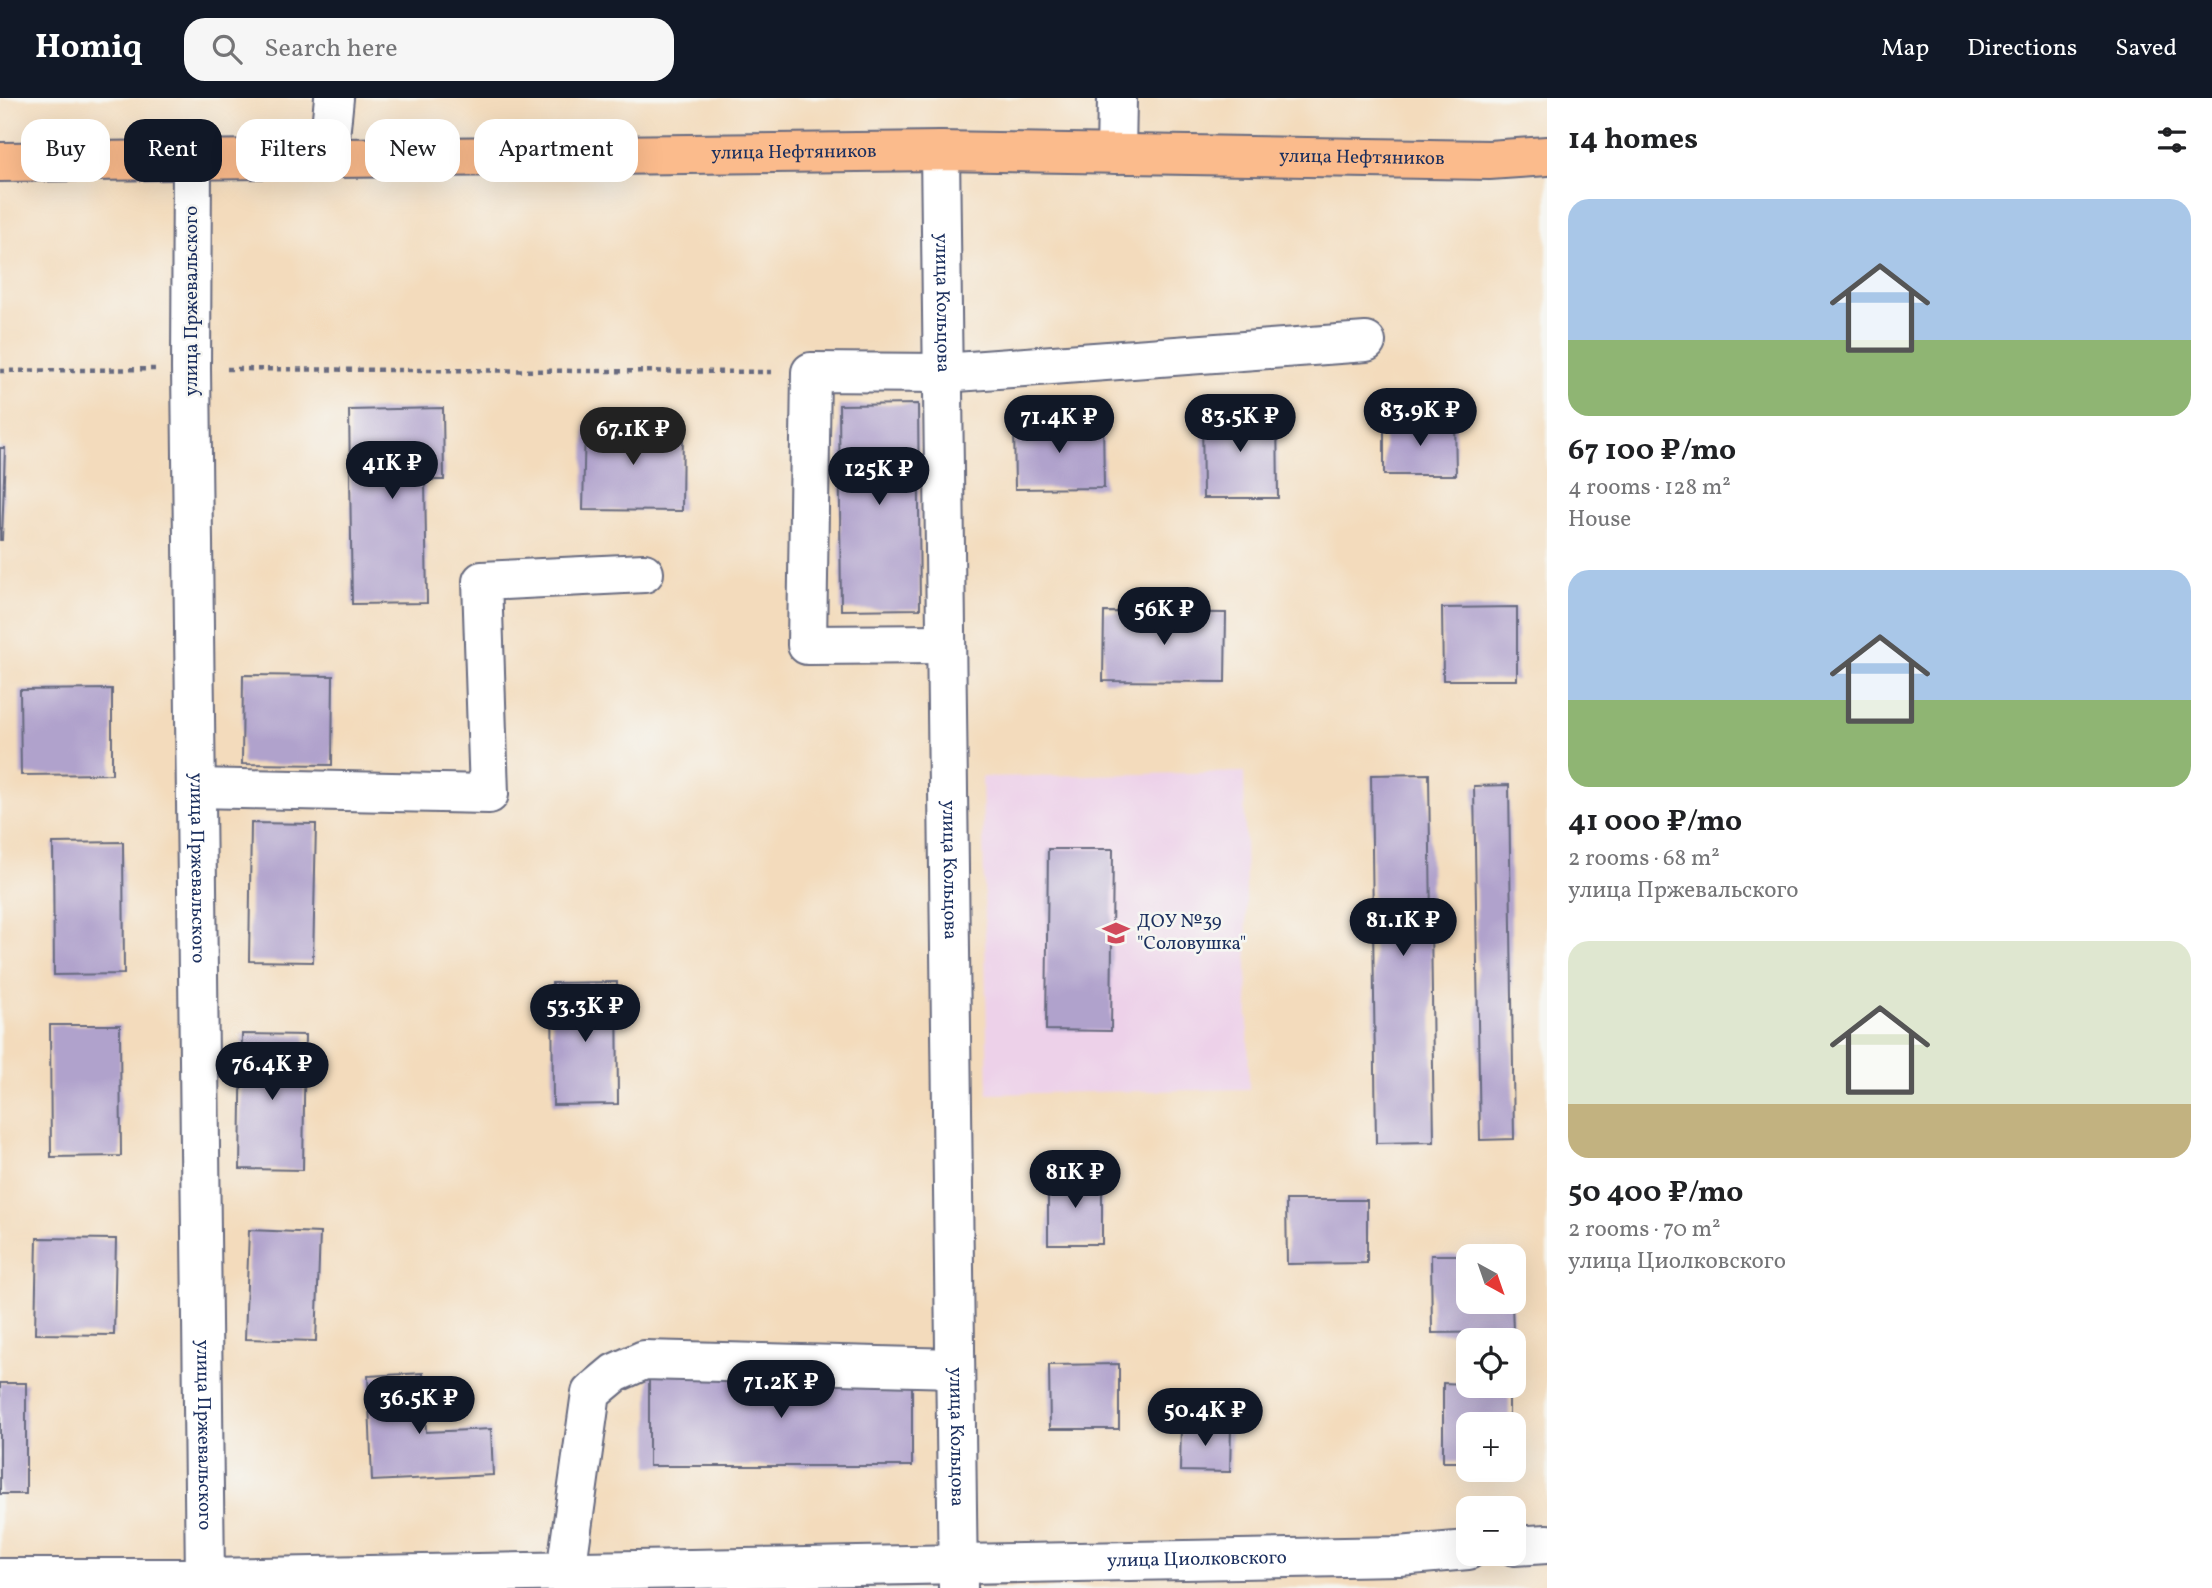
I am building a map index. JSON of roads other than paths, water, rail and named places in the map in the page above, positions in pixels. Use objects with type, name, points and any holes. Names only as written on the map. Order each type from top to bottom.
[{"type":"main road","name":"улица Нефтяников","points":[[351,157],[940,151],[1489,160],[1547,156]]},
{"type":"main road","name":"улица Нефтяников","points":[[0,162],[124,160]]},
{"type":"street","points":[[332,119],[334,98]]},
{"type":"street","points":[[1116,154],[1117,98]]},
{"type":"street","name":"улица Кольцова","points":[[940,151],[958,1576]]},
{"type":"street","name":"улица Пржевальского","points":[[192,182],[191,369],[205,1578]]},
{"type":"street","points":[[946,644],[807,645],[811,372],[943,373],[1366,342]]},
{"type":"street","points":[[196,788],[489,794],[482,581],[644,573]]},
{"type":"street","points":[[566,1572],[592,1393],[615,1373],[644,1360],[955,1368]]},
{"type":"street","points":[[1526,1545],[1547,1544]]},
{"type":"street","name":"улица Циолковского","points":[[0,1578],[205,1578],[566,1572],[958,1576],[1399,1572],[1456,1554]]},
{"type":"place","name":"ДОУ №39 \"Соловушка\"","points":[[1116,933]]}]
